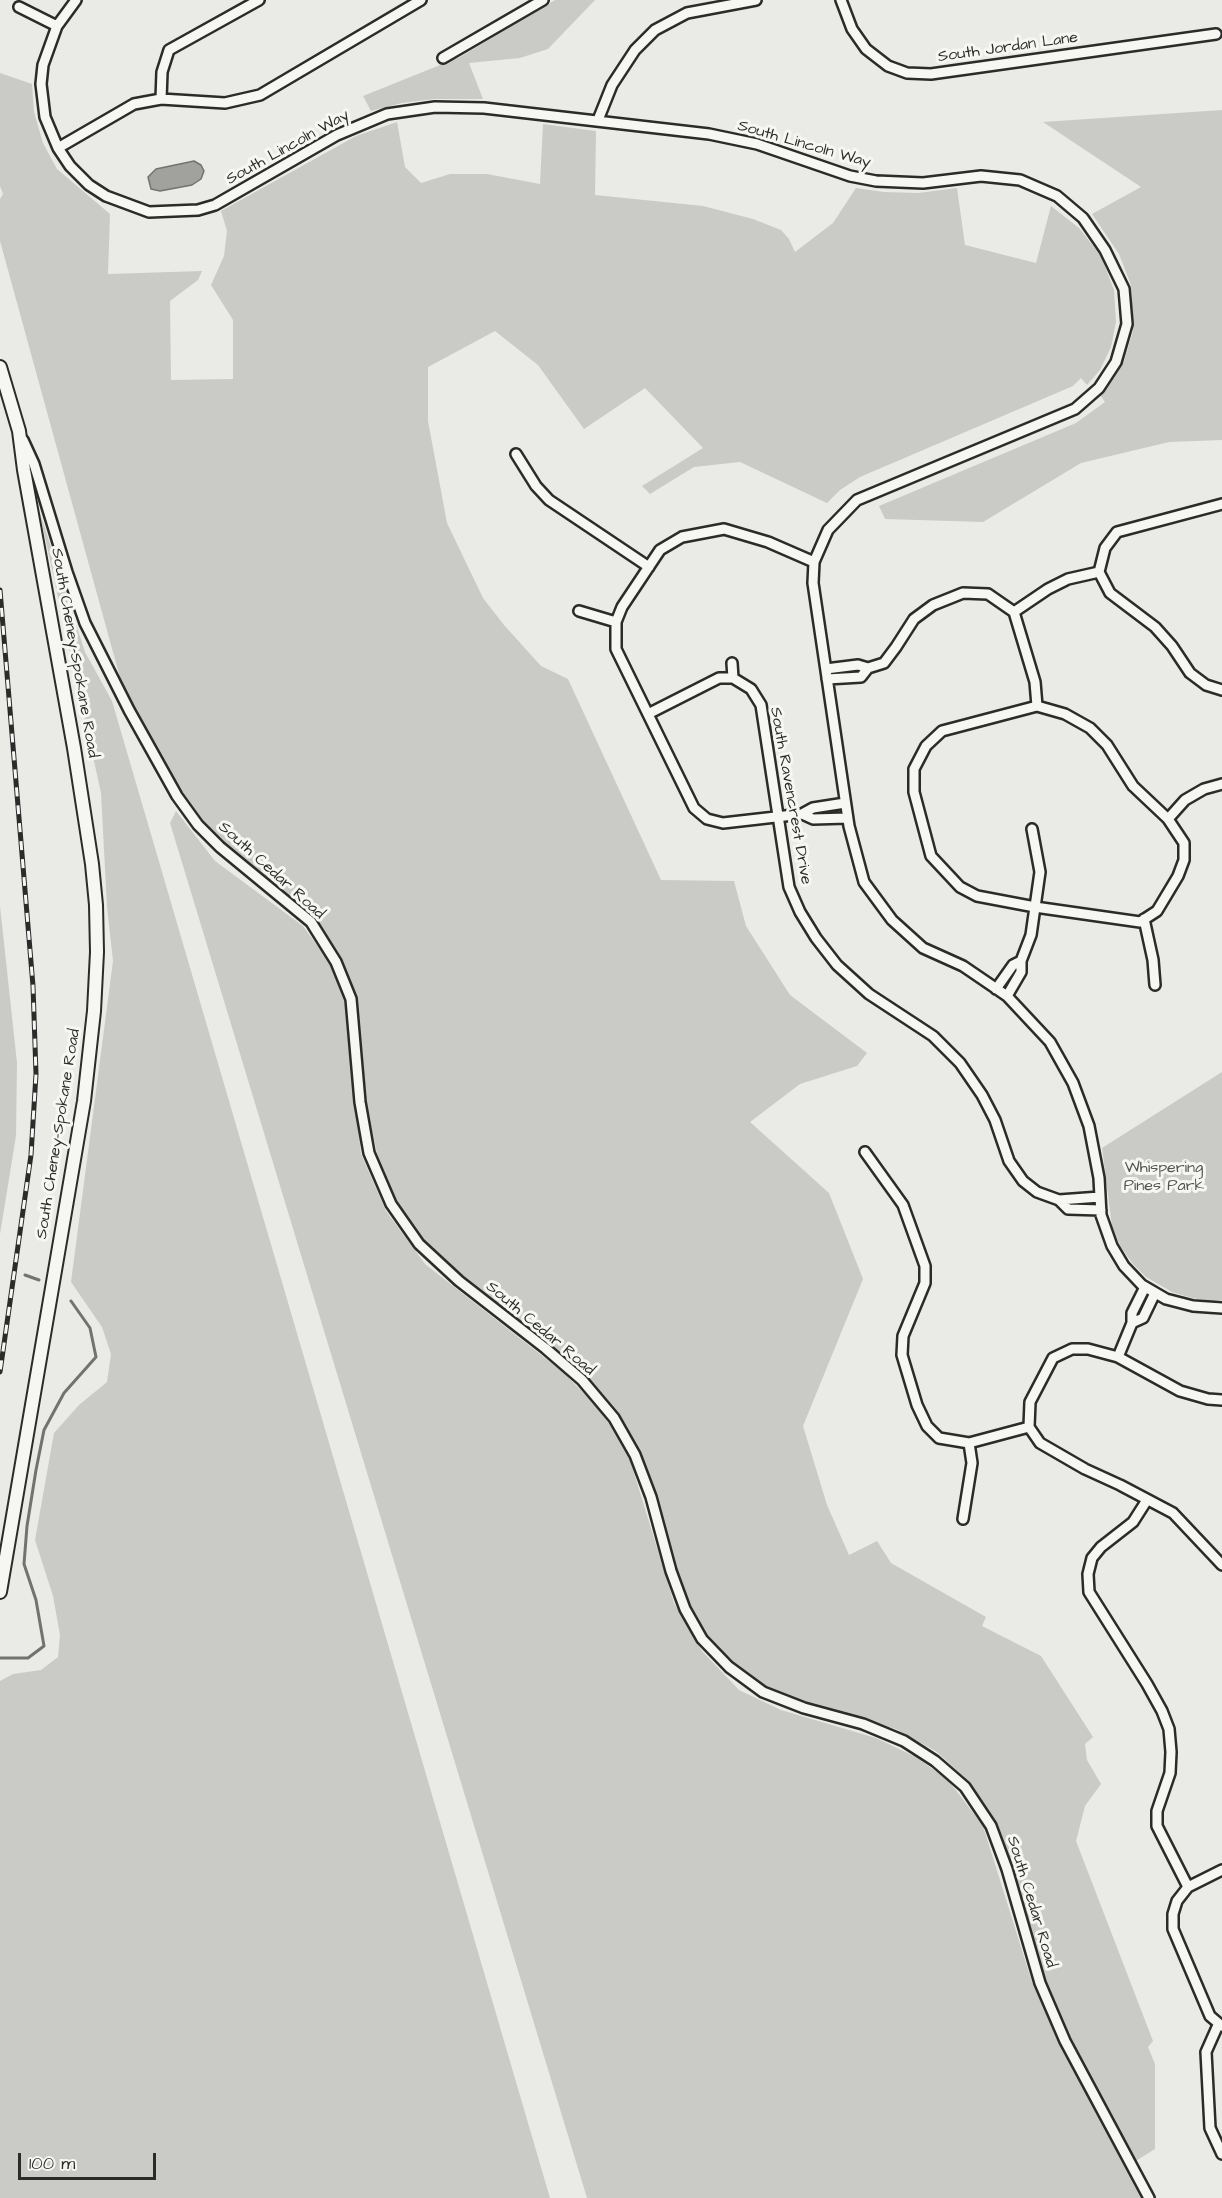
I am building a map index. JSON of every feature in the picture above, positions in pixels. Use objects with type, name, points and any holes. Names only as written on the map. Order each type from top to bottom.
[{"type":"main road","name":"South Cheney-Spokane Road","points":[[0,367],[19,431],[92,864],[97,952],[94,1011],[84,1101],[0,1592]]},
{"type":"street","name":"South Lincoln Way","points":[[76,0],[57,26],[44,65],[41,84],[45,117],[58,148],[70,166],[89,185],[106,196],[149,212],[198,210],[215,205],[337,135],[387,114],[435,108],[484,108],[719,136],[757,144],[850,176],[876,181],[923,183],[981,176],[1020,180],[1057,196],[1083,218],[1106,250],[1124,289],[1127,324],[1116,362],[1099,388],[1075,409],[857,500],[828,530],[814,562],[813,583],[847,818],[864,882],[892,920],[923,948],[963,966],[1007,996],[1050,1042],[1074,1083],[1089,1126],[1099,1178],[1101,1210],[1112,1246],[1124,1266],[1145,1287],[1166,1299],[1193,1306],[1222,1308]]},
{"type":"street","points":[[161,99],[162,72],[169,50],[259,0]]},
{"type":"street","points":[[58,148],[134,104],[161,99],[225,103],[260,95],[421,0]]},
{"type":"street","points":[[443,58],[543,0]]},
{"type":"street","points":[[598,120],[612,85],[634,50],[655,30],[687,13],[756,0]]},
{"type":"street","name":"South Jordan Lane","points":[[841,0],[852,29],[866,50],[888,66],[908,73],[931,74],[1216,34]]},
{"type":"street","points":[[19,7],[57,26]]},
{"type":"street","name":"South Cedar Road","points":[[19,431],[34,464],[85,623],[129,710],[177,796],[198,825],[220,847],[310,922],[336,962],[351,999],[360,1102],[369,1153],[391,1204],[419,1244],[459,1281],[545,1348],[574,1374],[614,1418],[635,1455],[651,1497],[671,1571],[685,1609],[702,1639],[729,1667],[763,1692],[804,1708],[863,1724],[904,1741],[935,1761],[965,1787],[991,1826],[1007,1869],[1040,1983],[1065,2040],[1149,2198]]},
{"type":"street","points":[[516,454],[528,476],[543,495],[649,567]]},
{"type":"street","points":[[1222,504],[1117,532],[1106,548],[1099,572],[1110,593],[1155,627],[1172,646],[1190,673],[1206,685],[1222,690]]},
{"type":"street","points":[[814,562],[768,542],[724,529],[682,537],[660,550],[622,607],[616,622],[616,649],[694,808],[707,819],[723,823],[779,817],[802,814],[813,808],[845,803]]},
{"type":"street","points":[[1014,612],[1048,589],[1068,579],[1099,572]]},
{"type":"street","points":[[826,674],[858,665],[868,668],[884,663],[914,619],[933,605],[963,593],[988,594],[1014,612],[1035,682],[1037,706]]},
{"type":"street","points":[[579,611],[616,622]]},
{"type":"street","points":[[648,714],[719,678],[733,678],[732,663]]},
{"type":"street","name":"South Ravencrest Drive","points":[[733,678],[751,689],[761,705],[789,887],[800,912],[816,938],[837,965],[869,994],[933,1036],[960,1064],[982,1095],[995,1120],[1009,1161],[1023,1181],[1037,1192],[1059,1200],[1100,1197]]},
{"type":"street","points":[[1037,706],[1065,714],[1090,728],[1107,745],[1132,786],[1168,819],[1184,843],[1184,860],[1178,876],[1157,911],[1140,922],[1035,908],[977,896],[960,887],[944,872],[931,856],[914,792],[914,769],[926,746],[942,731],[1037,706]]},
{"type":"street","points":[[1168,819],[1185,800],[1204,789],[1222,784]]},
{"type":"street","points":[[802,814],[813,819],[847,818]]},
{"type":"street","points":[[1007,996],[1021,972],[1021,961],[1030,935],[1035,908],[1040,872],[1032,829]]},
{"type":"street","points":[[1144,919],[1153,960],[1155,985]]},
{"type":"street","points":[[996,989],[1013,965],[1021,961]]},
{"type":"street","points":[[865,1152],[903,1205],[925,1266],[925,1283],[903,1336],[902,1355],[917,1405],[927,1426],[939,1438],[969,1443],[1029,1427]]},
{"type":"street","name":"South Ravencrest Drive","points":[[1059,1200],[1068,1209],[1101,1210]]},
{"type":"street","points":[[1118,1357],[1132,1323],[1132,1313],[1145,1287]]},
{"type":"street","points":[[1132,1323],[1143,1318],[1155,1293]]},
{"type":"street","points":[[1222,1400],[1208,1399],[1180,1390],[1118,1357],[1088,1349],[1072,1349],[1053,1358],[1030,1402],[1029,1427],[1040,1443],[1085,1469],[1173,1513],[1222,1565]]},
{"type":"street","points":[[963,1520],[972,1463],[969,1443]]},
{"type":"street","points":[[1147,1500],[1132,1522],[1101,1547],[1092,1558],[1088,1574],[1089,1592],[1147,1684],[1162,1711],[1169,1730],[1170,1773],[1157,1811],[1157,1826],[1188,1887]]},
{"type":"street","points":[[1222,1870],[1188,1887],[1177,1901],[1173,1914],[1173,1929],[1210,2016],[1220,2025],[1206,2052],[1210,2128],[1222,2154]]},
{"type":"green space","points":[[555,0],[595,0],[548,49],[520,58],[469,63],[483,99],[434,99],[402,103],[371,111],[363,96],[460,57]]},
{"type":"green space","points":[[0,73],[32,84],[34,112],[43,143],[57,169],[110,214],[108,274],[202,271],[198,280],[170,301],[171,380],[233,379],[233,320],[211,285],[224,256],[227,231],[221,211],[356,136],[397,122],[405,167],[421,183],[450,174],[487,174],[540,184],[543,124],[596,131],[595,195],[703,206],[753,219],[781,230],[789,239],[795,252],[833,223],[856,188],[918,193],[957,188],[965,245],[1036,263],[1051,206],[1079,228],[1101,256],[1114,290],[1116,322],[1111,347],[1100,370],[1087,385],[1081,378],[1073,386],[860,477],[840,490],[827,503],[740,462],[694,467],[650,494],[642,486],[703,448],[645,388],[584,429],[538,365],[495,331],[428,367],[428,421],[447,523],[483,598],[541,666],[568,679],[661,880],[734,881],[746,926],[790,995],[867,1053],[857,1066],[800,1084],[750,1122],[829,1193],[863,1279],[803,1426],[827,1505],[849,1555],[877,1541],[891,1563],[986,1617],[982,1626],[1041,1656],[1093,1737],[1085,1744],[1087,1760],[1101,1784],[1085,1806],[1076,1841],[1153,2041],[1148,2047],[1155,2064],[1155,2149],[1134,2162],[1068,2033],[1047,1984],[1011,1861],[998,1825],[971,1784],[937,1752],[896,1729],[799,1701],[763,1687],[730,1663],[707,1635],[690,1608],[677,1573],[647,1468],[627,1428],[599,1390],[562,1353],[436,1257],[404,1216],[380,1167],[367,1107],[358,1008],[341,960],[313,920],[224,848],[201,824],[174,781],[122,685],[0,241],[0,199],[3,194],[0,186]]},
{"type":"green space","points":[[1222,110],[1222,440],[1169,442],[1081,463],[983,522],[885,519],[879,506],[1076,423],[1105,402],[1100,395],[1124,361],[1133,331],[1131,285],[1119,254],[1092,214],[1141,187],[1043,122]]},
{"type":"green space","points":[[39,510],[85,652],[112,701],[550,2198],[0,2198],[0,1681],[13,1674],[41,1670],[58,1657],[60,1635],[53,1596],[35,1540],[54,1433],[79,1405],[107,1382],[111,1354],[102,1327],[71,1282],[113,961],[107,907],[101,793]]},
{"type":"green space","points":[[176,811],[215,861],[303,926],[329,962],[345,1003],[361,1154],[386,1211],[425,1264],[563,1372],[602,1412],[630,1460],[674,1603],[702,1651],[739,1690],[781,1710],[876,1738],[916,1757],[949,1781],[983,1826],[1032,1982],[1057,2037],[1143,2198],[587,2198],[170,823]]},
{"type":"green space","points":[[0,906],[17,1063],[16,1136],[0,1234]]},
{"type":"green space","name":"Whispering Pines Park","points":[[1222,1072],[1222,1300],[1212,1301],[1172,1292],[1146,1277],[1120,1246],[1112,1226],[1102,1148]]},
{"type":"shaded area","points":[[194,161],[201,165],[204,171],[201,179],[192,185],[160,191],[151,189],[148,177],[156,169]]},
{"type":"waterway","points":[[25,1275],[39,1280]]},
{"type":"waterway","points":[[0,1658],[28,1658],[44,1646],[36,1600],[24,1564],[27,1526],[36,1470],[44,1430],[64,1393],[96,1357],[90,1328],[71,1301]]},
{"type":"railway","points":[[0,590],[33,986],[36,1074],[31,1155],[0,1372]]}]
